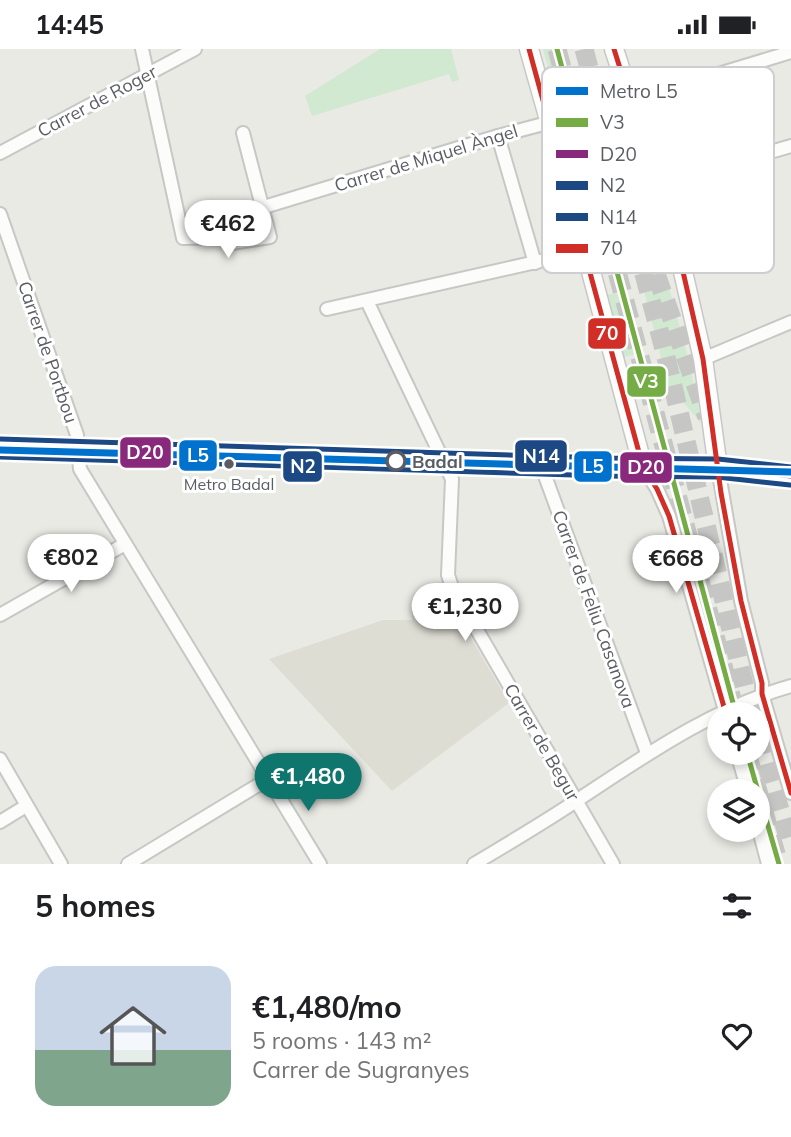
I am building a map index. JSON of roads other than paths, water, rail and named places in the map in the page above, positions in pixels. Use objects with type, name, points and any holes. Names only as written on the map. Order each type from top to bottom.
[{"type":"street","points":[[142,49],[183,238],[224,237],[232,243],[270,237],[243,133]]},
{"type":"street","name":"Carrer de Roger","points":[[0,153],[195,49]]},
{"type":"street","points":[[529,49],[542,96]]},
{"type":"street","points":[[614,49],[620,67]]},
{"type":"street","name":"Carrer de Miquel Àngel","points":[[742,67],[791,52]]},
{"type":"street","name":"Carrer de Miquel Àngel","points":[[264,207],[542,124]]},
{"type":"street","points":[[498,136],[535,263]]},
{"type":"street","points":[[774,151],[791,146]]},
{"type":"street","name":"Carrer de Portbou","points":[[0,214],[77,435],[80,469],[320,864]]},
{"type":"street","points":[[327,309],[542,261]]},
{"type":"street","points":[[591,273],[643,467],[657,489],[673,527],[722,702]]},
{"type":"street","points":[[683,273],[703,359],[741,601],[762,694],[791,793]]},
{"type":"street","name":"Carrer de Begur","points":[[367,301],[452,479],[449,581],[613,864]]},
{"type":"street","points":[[703,359],[791,322]]},
{"type":"street","points":[[0,448],[718,468],[791,475]]},
{"type":"street","name":"Carrer de Feliu Casanova","points":[[541,464],[647,753]]},
{"type":"street","points":[[0,615],[125,544]]},
{"type":"street","points":[[746,702],[791,686]]},
{"type":"street","points":[[474,864],[647,753],[707,721]]},
{"type":"street","points":[[0,759],[61,864]]},
{"type":"street","points":[[128,864],[268,779]]},
{"type":"street","points":[[0,822],[26,806]]},
{"type":"street","points":[[762,842],[768,864]]},
{"type":"tunnel","points":[[557,49],[562,67]]},
{"type":"tunnel","points":[[584,49],[589,67]]},
{"type":"tunnel","points":[[617,273],[733,702]]},
{"type":"tunnel","points":[[644,273],[748,702]]},
{"type":"tunnel","points":[[656,274],[707,417]]},
{"type":"tunnel","points":[[750,765],[779,864]]},
{"type":"tunnel","points":[[767,765],[791,847]]},
{"type":"metro line","name":"L5","points":[[0,450],[791,472]]},
{"type":"place","name":"Badal","points":[[396,461]]},
{"type":"place","name":"Metro Badal","points":[[229,464]]}]
